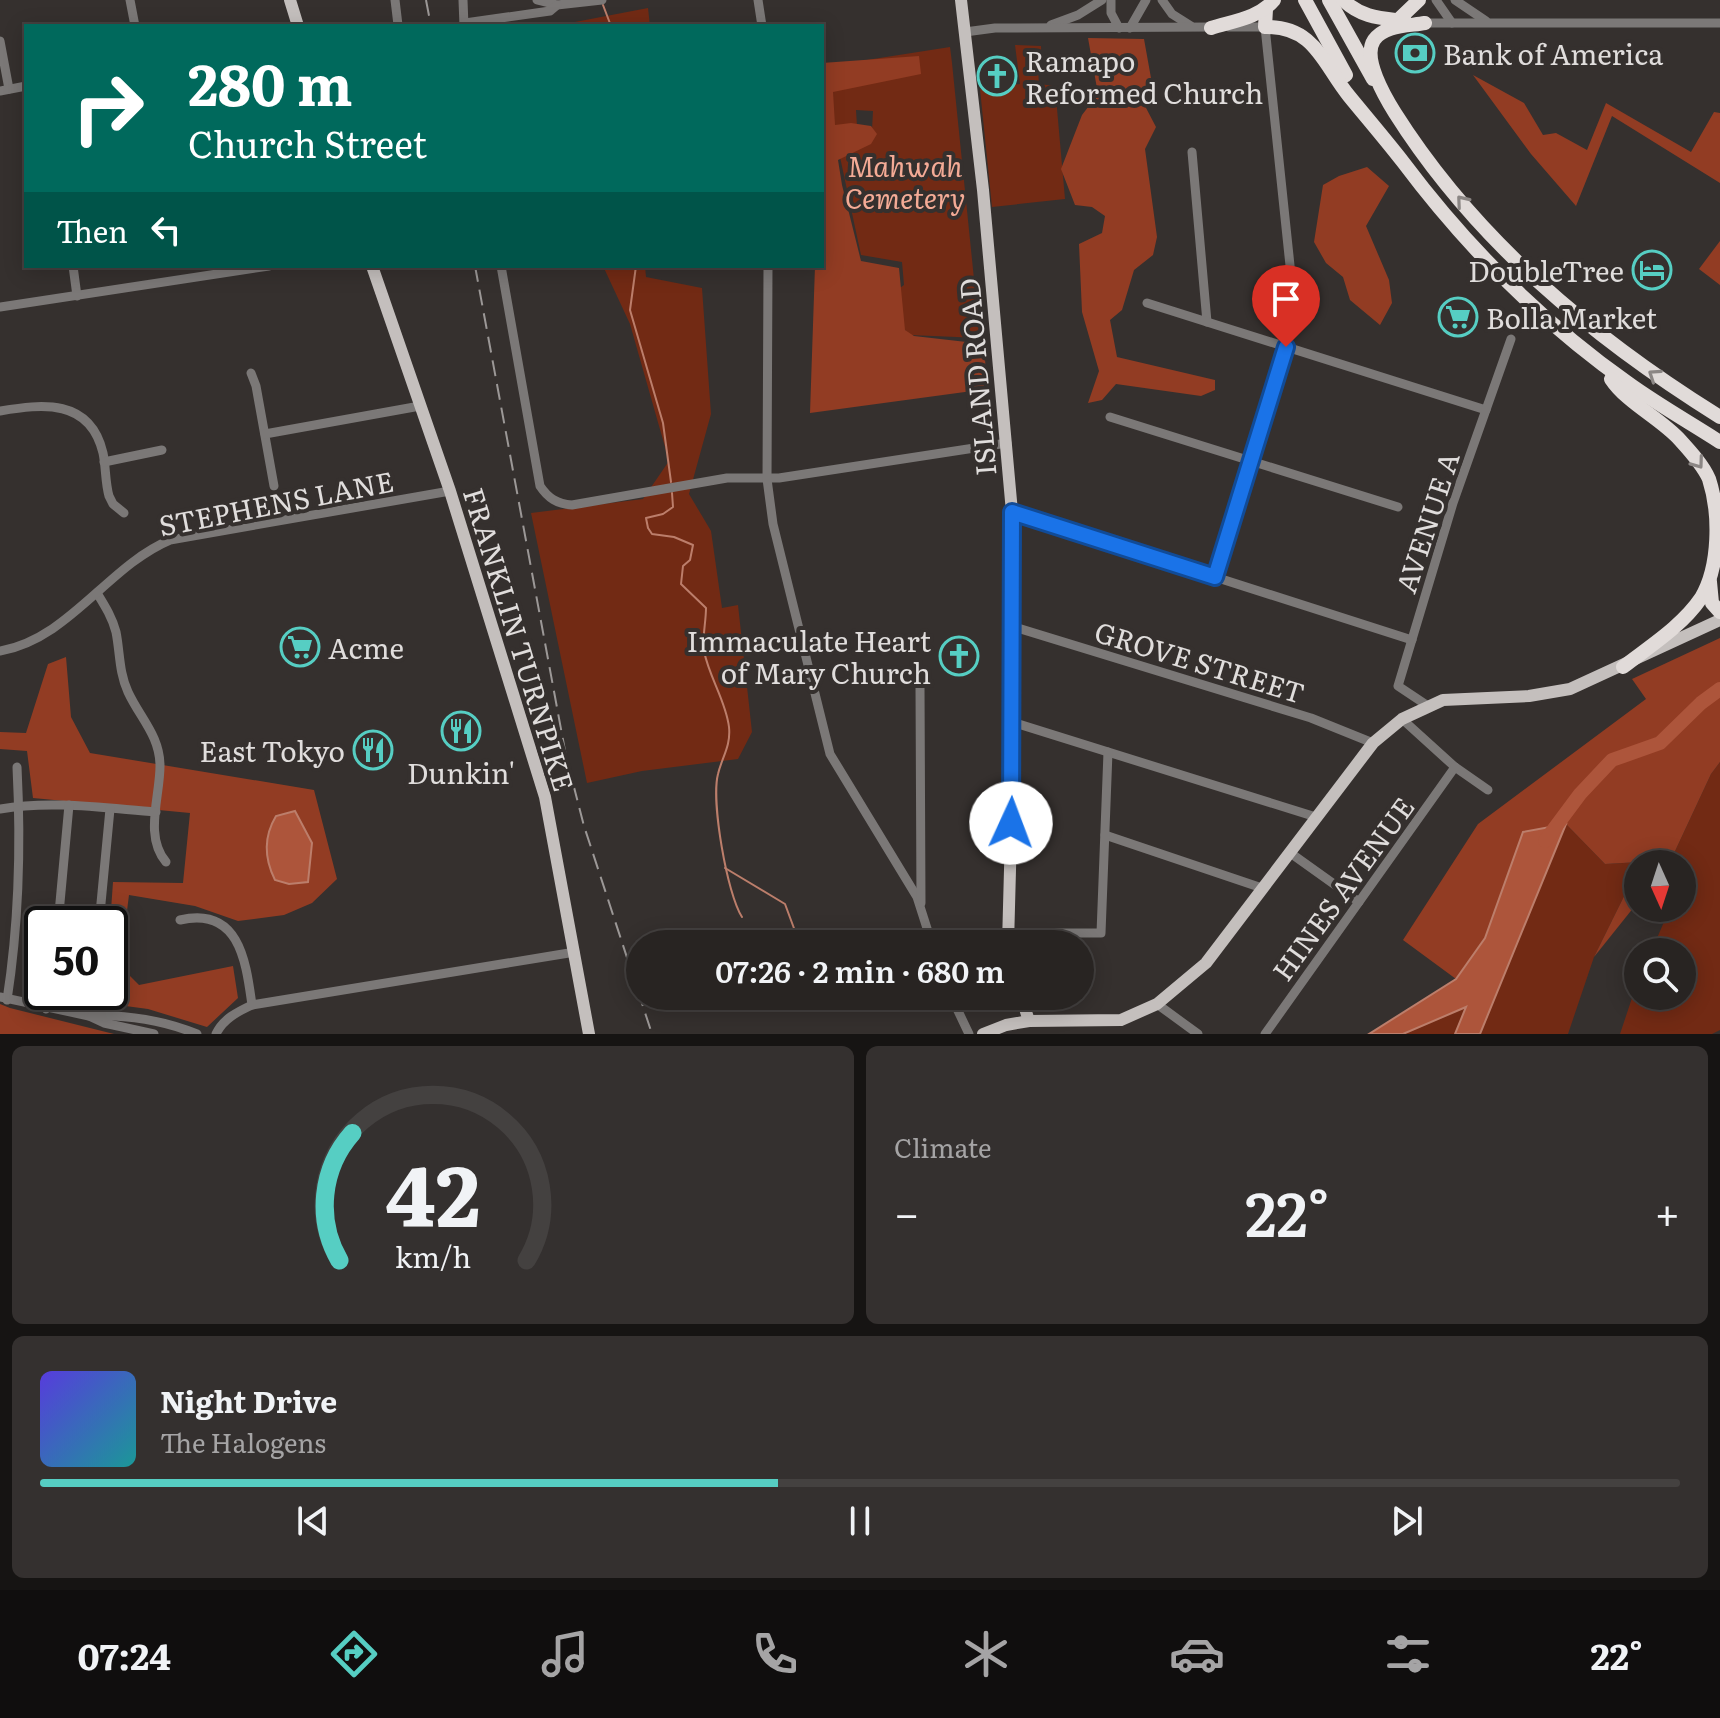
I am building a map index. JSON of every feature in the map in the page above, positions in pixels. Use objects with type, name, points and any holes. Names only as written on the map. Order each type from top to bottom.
[{"type":"highway","points":[[1305,0],[1339,64],[1385,136],[1425,191],[1477,251],[1534,306],[1607,367],[1720,442]]},
{"type":"highway","points":[[1329,0],[1357,53],[1408,133],[1458,198],[1531,275],[1625,354],[1720,417]]},
{"type":"highway","points":[[1343,0],[1366,16],[1425,23]]},
{"type":"highway","points":[[1398,20],[1419,0]]},
{"type":"highway","points":[[1270,4],[1265,27],[1284,28],[1306,39],[1347,94],[1385,136]]},
{"type":"highway","points":[[1211,28],[1270,4]]},
{"type":"highway","points":[[1380,89],[1371,53],[1374,40],[1388,30],[1425,23]]},
{"type":"highway","points":[[1607,367],[1612,382],[1681,440],[1708,478],[1717,502],[1714,571],[1701,599],[1678,624],[1623,667]]},
{"type":"highway","points":[[1710,581],[1712,603],[1720,612]]},
{"type":"main road","points":[[290,0],[297,24]]},
{"type":"main road","name":"ISLAND ROAD","points":[[961,0],[1012,512],[1012,722],[1007,930]]},
{"type":"main road","name":"FRANKLIN TURNPIKE","points":[[373,268],[450,491],[545,797],[589,1034]]},
{"type":"main road","points":[[983,1034],[1029,1021],[1121,1020],[1157,1004],[1206,963],[1373,743],[1402,719],[1443,700],[1529,696],[1570,689],[1720,620]]},
{"type":"main road","points":[[1025,1010],[1029,1021]]},
{"type":"street","points":[[130,0],[135,24]]},
{"type":"street","points":[[395,0],[397,24]]},
{"type":"street","points":[[463,0],[464,24]]},
{"type":"street","points":[[537,0],[557,5],[597,1]]},
{"type":"street","points":[[758,0],[762,24]]},
{"type":"street","points":[[1042,28],[1070,18],[1102,0]]},
{"type":"street","points":[[1111,0],[1111,13],[1124,28]]},
{"type":"street","points":[[1124,28],[1146,0]]},
{"type":"street","points":[[1162,0],[1172,14],[1194,28]]},
{"type":"street","points":[[1436,0],[1452,23]]},
{"type":"street","points":[[1455,0],[1489,23]]},
{"type":"street","points":[[470,24],[550,11],[557,5]]},
{"type":"street","points":[[1425,23],[1720,23]]},
{"type":"street","points":[[965,32],[988,28],[1265,27],[1293,294]]},
{"type":"street","points":[[0,41],[4,90],[24,86]]},
{"type":"street","points":[[1192,152],[1207,322]]},
{"type":"street","points":[[73,268],[77,296]]},
{"type":"street","points":[[194,268],[195,277]]},
{"type":"street","points":[[0,307],[256,268]]},
{"type":"street","points":[[501,268],[540,486],[557,502],[572,505],[727,478],[767,479],[1007,443]]},
{"type":"street","points":[[768,268],[767,479],[773,524],[830,754],[906,878],[928,930]]},
{"type":"street","points":[[1147,303],[1486,410]]},
{"type":"street","name":"AVENUE A","points":[[1428,706],[1398,686],[1453,503],[1511,339]]},
{"type":"street","points":[[1215,577],[1286,347]]},
{"type":"street","points":[[251,373],[274,486]]},
{"type":"street","points":[[0,411],[38,405],[69,410],[79,416],[95,433],[104,462],[109,496],[124,513]]},
{"type":"street","points":[[265,434],[420,406]]},
{"type":"street","points":[[1110,417],[1398,507]]},
{"type":"street","points":[[104,462],[162,450]]},
{"type":"street","name":"STEPHENS LANE","points":[[0,651],[40,636],[141,556],[170,540],[450,491]]},
{"type":"street","points":[[1012,512],[1412,640]]},
{"type":"street","points":[[97,593],[110,612],[125,686],[159,749],[160,778],[154,841],[166,862]]},
{"type":"street","name":"GROVE STREET","points":[[1011,626],[1333,725],[1373,743]]},
{"type":"street","points":[[920,686],[921,909]]},
{"type":"street","points":[[1402,719],[1455,767],[1488,790]]},
{"type":"street","points":[[1012,722],[1316,817]]},
{"type":"street","points":[[1094,933],[1101,933],[1108,752]]},
{"type":"street","points":[[17,767],[17,908],[3,999],[24,1004]]},
{"type":"street","name":"HINES AVENUE","points":[[1265,1034],[1455,767]]},
{"type":"street","points":[[0,809],[69,805],[156,812]]},
{"type":"street","points":[[60,906],[69,805]]},
{"type":"street","points":[[101,906],[110,809]]},
{"type":"street","points":[[1105,835],[1262,888]]},
{"type":"street","points":[[1289,852],[1359,902]]},
{"type":"street","points":[[180,920],[193,917],[215,921],[239,943],[252,1005]]},
{"type":"street","points":[[216,1034],[234,1013],[252,1005],[575,952]]},
{"type":"street","points":[[1157,1004],[1198,1034]]},
{"type":"street","points":[[52,1010],[89,1016],[128,1017],[168,1024],[197,1034]]},
{"type":"street","points":[[89,1016],[90,1010]]},
{"type":"street","points":[[958,1010],[969,1034]]},
{"type":"street","points":[[89,1016],[104,1023],[154,1034]]},
{"type":"green space","points":[[648,8],[650,24],[575,24]]},
{"type":"green space","points":[[1015,45],[1041,46],[1039,84],[1055,86],[1065,199],[992,207],[980,89],[1020,84]]},
{"type":"green space","name":"Mahwah Cemetery","points":[[950,47],[980,338],[909,335],[882,301],[904,285],[902,262],[861,255],[840,157],[872,130],[873,111],[856,110],[857,126],[824,129],[824,67]]},
{"type":"green space","points":[[604,268],[645,268],[646,277],[702,288],[711,414],[689,494],[711,531],[722,608],[738,605],[752,732],[738,759],[642,771],[587,783],[531,513],[643,499],[669,461],[630,324]]},
{"type":"green space","points":[[1720,762],[1720,1030],[1712,1034],[1620,1034],[1628,1010],[1696,1010],[1696,938],[1657,938],[1664,922],[1696,922],[1696,850],[1676,850],[1711,774]]},
{"type":"green space","points":[[1566,824],[1605,864],[1624,863],[1624,896],[1594,957],[1568,1034],[1480,1034]]},
{"type":"green space","points":[[1467,1007],[1455,1034],[1403,1034],[1408,1030]]},
{"type":"shaded area","points":[[1088,38],[1144,39],[1151,78],[1145,106],[1156,127],[1145,149],[1157,237],[1153,255],[1134,270],[1122,310],[1110,320],[1117,357],[1215,380],[1215,390],[1201,396],[1116,384],[1102,400],[1088,403],[1099,371],[1082,312],[1079,244],[1102,233],[1105,216],[1092,207],[1075,205],[1061,169],[1082,115],[1098,94]]},
{"type":"shaded area","points":[[919,56],[921,74],[833,92],[835,125],[851,123],[871,126],[877,134],[871,144],[838,160],[842,185],[861,261],[899,268],[905,330],[914,336],[984,344],[987,389],[810,413],[815,268],[824,268],[824,63]]},
{"type":"shaded area","points":[[1473,75],[1524,103],[1543,135],[1556,133],[1587,150],[1606,103],[1691,152],[1714,112],[1720,113],[1720,183],[1612,116],[1576,206],[1531,154]]},
{"type":"shaded area","points":[[1367,167],[1389,186],[1366,226],[1389,280],[1392,303],[1380,325],[1350,300],[1343,277],[1326,263],[1314,242],[1323,185]]},
{"type":"shaded area","points":[[1720,241],[1720,285],[1699,269]]},
{"type":"shaded area","points":[[1720,638],[1720,762],[1711,774],[1676,850],[1624,850],[1624,863],[1605,864],[1566,824],[1523,832],[1485,938],[1456,979],[1403,940],[1478,824],[1646,699],[1632,679]]},
{"type":"shaded area","points":[[66,657],[71,717],[90,753],[314,790],[337,879],[312,903],[284,915],[238,921],[195,906],[129,895],[128,906],[111,906],[113,882],[183,883],[190,813],[33,798],[27,751],[0,749],[0,732],[26,733],[48,664]]},
{"type":"shaded area","points":[[295,811],[312,843],[308,882],[289,884],[275,880],[267,855],[268,839],[276,816]]},
{"type":"shaded area","points":[[1566,824],[1480,1034],[1455,1034],[1466,1007],[1403,1034],[1369,1034],[1456,979],[1485,938],[1523,832]]},
{"type":"shaded area","points":[[1624,896],[1624,920],[1594,957]]},
{"type":"shaded area","points":[[233,966],[238,998],[207,1027],[148,1009],[128,1006],[128,974],[139,985]]},
{"type":"shaded area","points":[[0,1004],[10,1008],[114,1034],[0,1034]]},
{"type":"waterway","points":[[603,5],[610,24]]},
{"type":"waterway","points":[[636,268],[630,310],[663,423],[671,482]]},
{"type":"waterway","points":[[672,493],[673,507],[663,514],[646,518],[652,534],[674,537],[693,545],[690,560],[683,566],[681,584],[706,608],[704,651],[729,727],[729,740],[718,774],[717,804],[726,869],[742,917]]},
{"type":"waterway","points":[[1545,841],[1580,794],[1612,760],[1660,743],[1720,689]]},
{"type":"waterway","points":[[725,868],[785,904],[795,930]]},
{"type":"railway","points":[[426,0],[431,24]]},
{"type":"railway","points":[[475,268],[566,756],[584,826],[652,1034]]},
{"type":"place","name":"Bank of America","points":[[1415,53]]},
{"type":"place","name":"Ramapo Reformed Church","points":[[997,76]]},
{"type":"place","name":"DoubleTree","points":[[1652,270]]},
{"type":"place","name":"Bolla Market","points":[[1458,317]]},
{"type":"place","name":"Acme","points":[[300,647]]},
{"type":"place","name":"Immaculate Heart of Mary Church","points":[[959,656]]},
{"type":"place","name":"Dunkin'","points":[[461,731]]},
{"type":"place","name":"East Tokyo","points":[[373,750]]},
{"type":"route","points":[[1011,823],[1012,512],[1215,577],[1286,347]]}]
